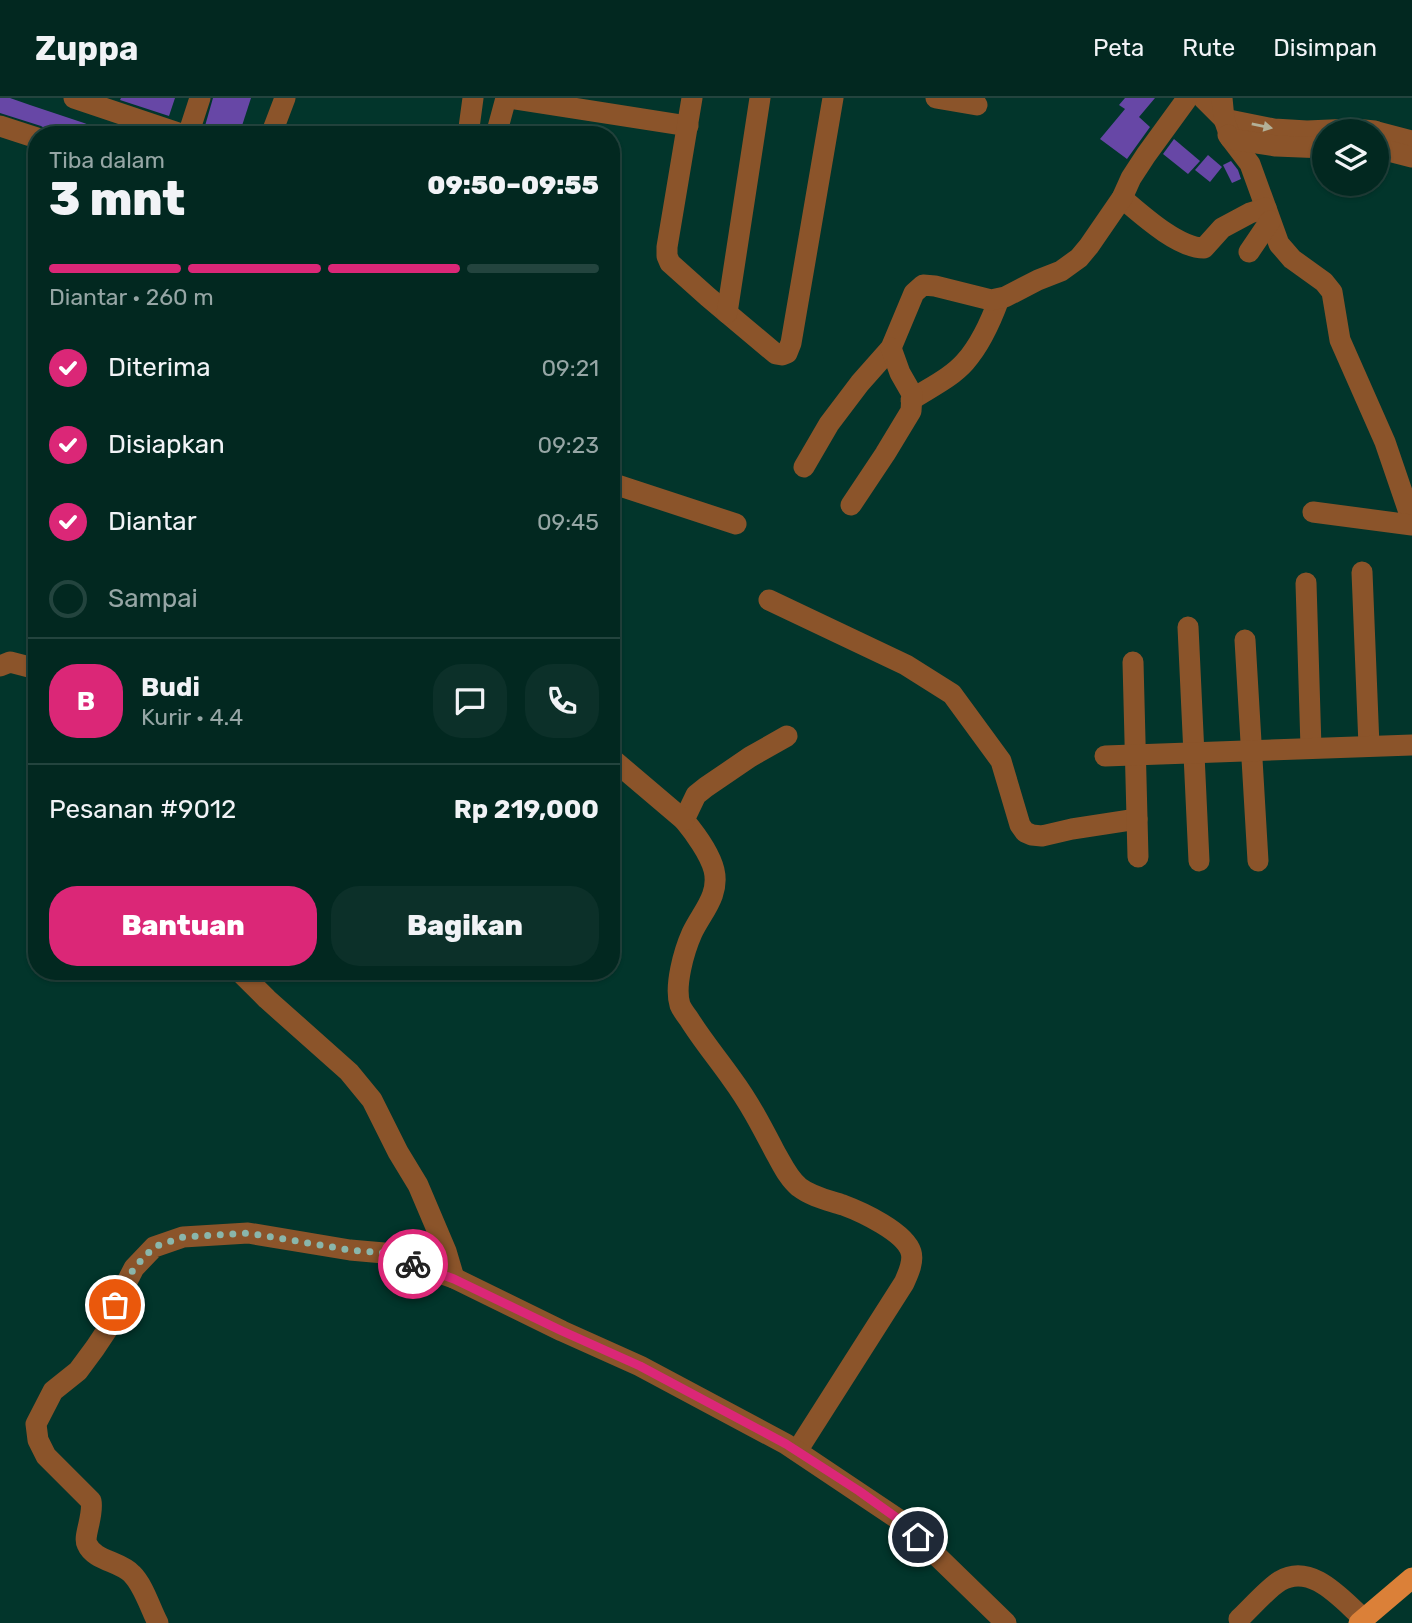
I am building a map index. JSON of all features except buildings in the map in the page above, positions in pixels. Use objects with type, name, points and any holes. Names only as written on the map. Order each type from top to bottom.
[{"type":"main road","points":[[1362,1621],[1411,1581]]},
{"type":"street","points":[[74,98],[159,126]]},
{"type":"street","points":[[189,126],[200,98]]},
{"type":"street","points":[[274,126],[285,98]]},
{"type":"street","points":[[469,126],[473,98]]},
{"type":"street","points":[[499,126],[508,98],[688,126]]},
{"type":"street","points":[[692,98],[667,256],[670,262],[727,313],[776,354],[782,355],[787,353],[791,344],[833,98]]},
{"type":"street","points":[[727,313],[760,98]]},
{"type":"street","points":[[936,98],[977,105]]},
{"type":"street","points":[[1191,99],[1223,108],[1274,129],[1312,131]]},
{"type":"street","points":[[1191,99],[1205,117],[1223,129],[1250,164],[1279,244],[1292,259],[1324,282],[1332,292],[1340,340],[1385,442],[1412,523],[1313,512]]},
{"type":"street","points":[[804,467],[829,424],[891,348],[914,293],[923,285],[991,300],[999,299],[1061,271],[1079,258],[1089,246],[1122,198],[1146,155],[1191,99]]},
{"type":"street","points":[[1223,108],[1231,139]]},
{"type":"street","points":[[0,126],[28,135]]},
{"type":"street","points":[[1389,135],[1412,141]]},
{"type":"street","points":[[1231,139],[1276,146],[1312,147]]},
{"type":"street","points":[[1389,151],[1412,157]]},
{"type":"street","points":[[1122,198],[1157,226],[1197,248],[1204,248],[1222,228],[1250,213],[1268,214]]},
{"type":"street","points":[[1249,252],[1268,214]]},
{"type":"street","points":[[911,400],[949,376],[965,362],[980,341],[999,299]]},
{"type":"street","points":[[851,505],[911,411],[912,394],[900,373],[891,348]]},
{"type":"street","points":[[620,486],[736,524]]},
{"type":"street","points":[[1362,572],[1369,746]]},
{"type":"street","points":[[1306,583],[1311,748]]},
{"type":"street","points":[[769,600],[906,665],[952,694],[1001,761],[1020,825],[1025,832],[1041,836],[1137,819]]},
{"type":"street","points":[[1188,627],[1199,861]]},
{"type":"street","points":[[1245,640],[1258,862]]},
{"type":"street","points":[[0,666],[10,662],[28,667]]},
{"type":"street","points":[[1133,662],[1138,857]]},
{"type":"street","points":[[684,820],[696,795],[750,757],[788,736]]},
{"type":"street","points":[[1105,756],[1412,745]]},
{"type":"street","points":[[620,766],[684,820],[698,838],[714,869],[715,890],[686,948],[679,986],[680,1005],[750,1105],[787,1174],[799,1187],[817,1197],[845,1206],[893,1231],[905,1242],[912,1254],[904,1283],[797,1451]]},
{"type":"street","points":[[248,980],[349,1072],[372,1100],[418,1185],[446,1251],[454,1279]]},
{"type":"street","points":[[158,1623],[139,1583],[130,1571],[92,1552],[87,1545],[85,1538],[92,1512],[91,1501],[46,1456],[37,1440],[36,1424],[52,1391],[78,1371],[107,1330],[115,1305],[134,1268],[154,1247],[183,1237],[248,1233],[384,1253],[454,1279],[640,1366],[797,1451],[901,1521],[1006,1623]]},
{"type":"street","points":[[1239,1619],[1279,1581],[1296,1575],[1309,1577],[1323,1584],[1362,1621]]},
{"type":"way so far","points":[[115,1305],[134,1268],[154,1247],[183,1237],[248,1233],[384,1253],[413,1264]]},
{"type":"route","points":[[413,1264],[483,1292],[640,1366],[786,1444],[859,1491],[901,1521],[918,1537]]}]
